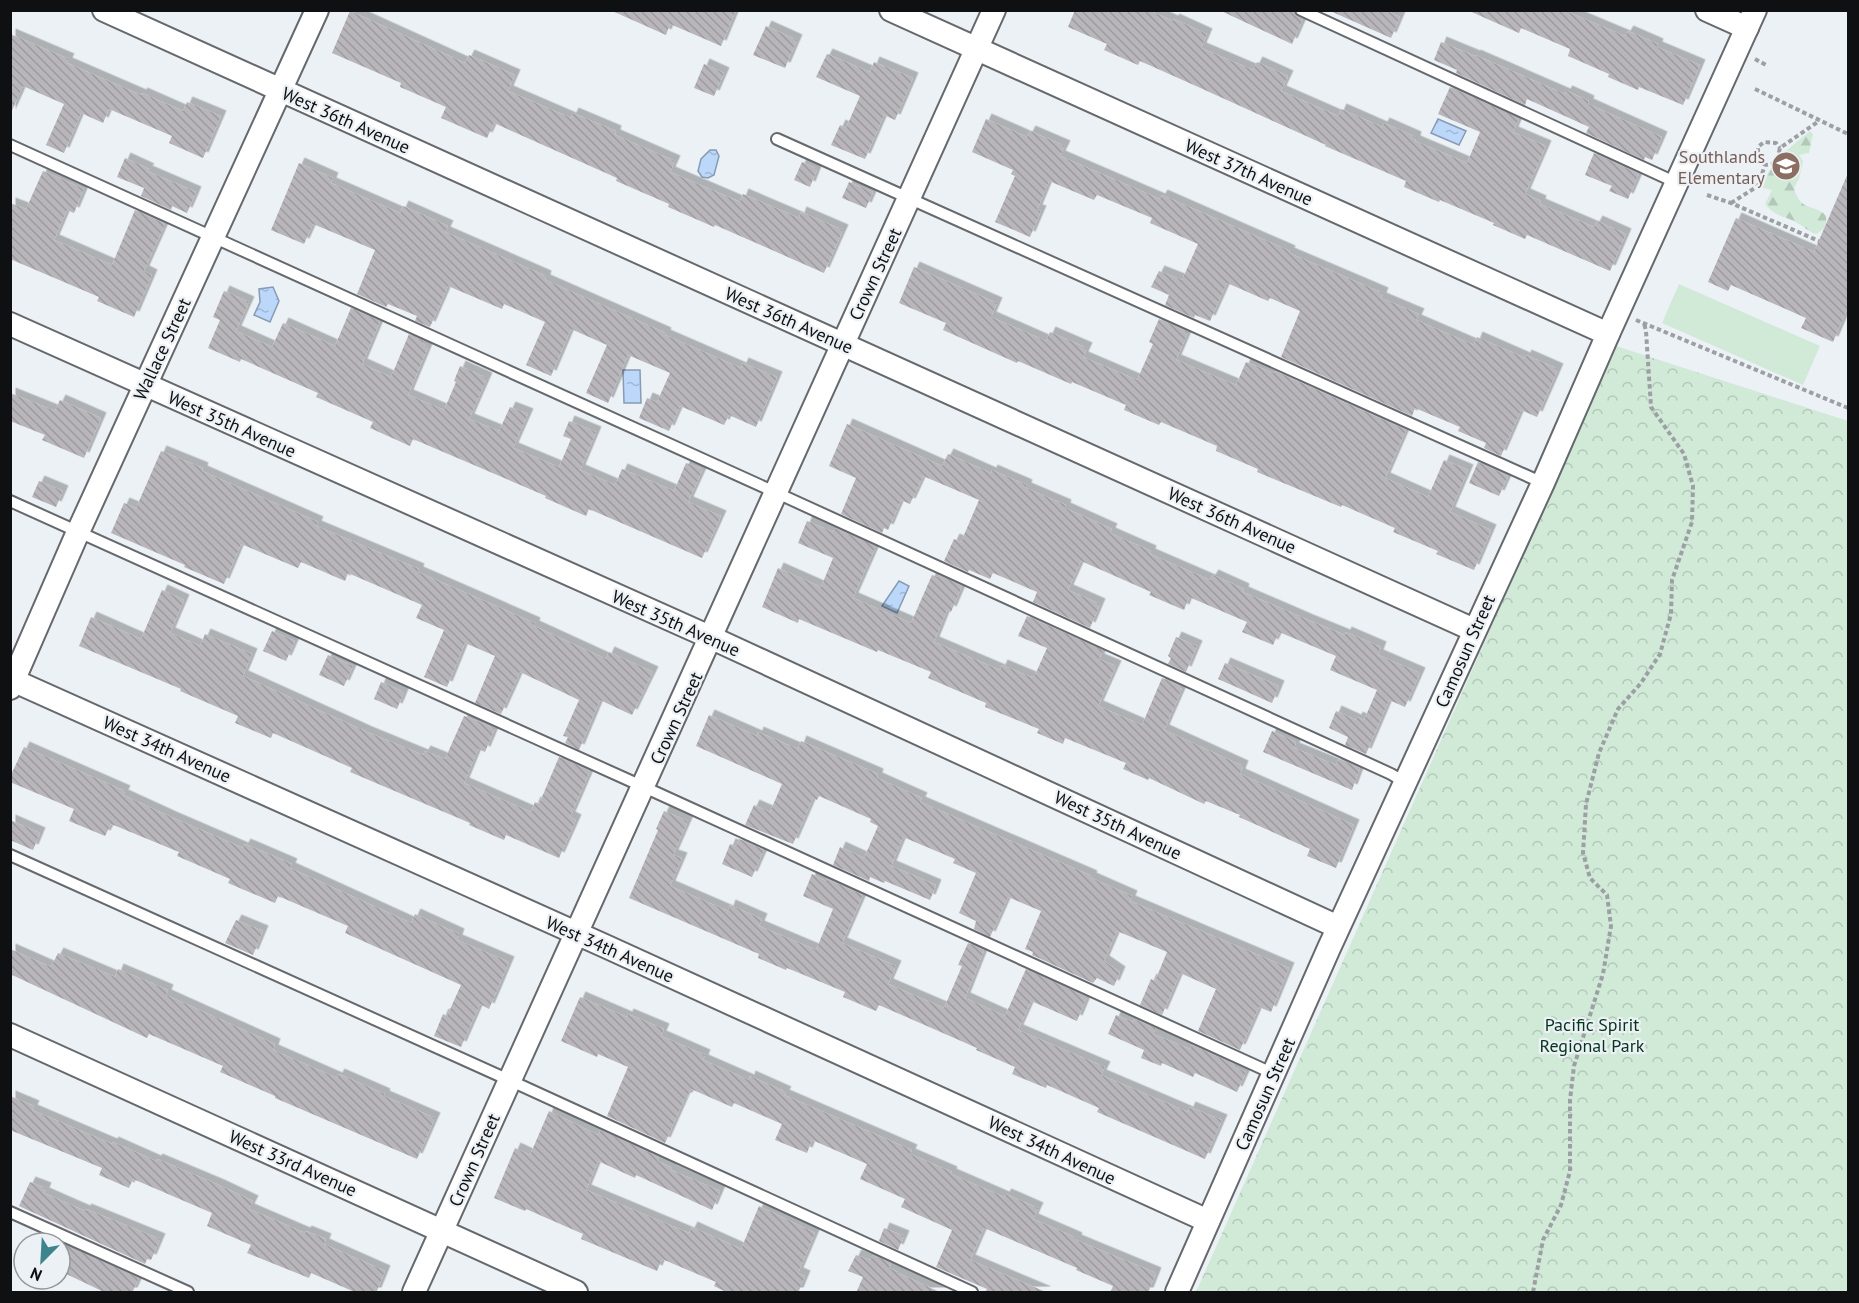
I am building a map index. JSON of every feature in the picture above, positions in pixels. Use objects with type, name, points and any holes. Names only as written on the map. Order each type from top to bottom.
[{"type":"street","name":"West 36th Avenue","points":[[104,10],[1474,630]]},
{"type":"street","name":"Wallace Street","points":[[12,682],[316,10]]},
{"type":"street","name":"West 37th Avenue","points":[[891,10],[1608,334]]},
{"type":"street","name":"Crown Street","points":[[414,1293],[994,10]]},
{"type":"street","points":[[1707,10],[1751,19]]},
{"type":"street","name":"Camosun Street","points":[[1177,1293],[1338,927],[1543,483],[1751,19]]},
{"type":"street","name":"West 35th Avenue","points":[[10,324],[712,638],[1338,927]]},
{"type":"street","name":"West 34th Avenue","points":[[12,682],[577,934],[1208,1221]]},
{"type":"street","name":"West 33rd Avenue","points":[[10,1035],[576,1293]]},
{"type":"lane","points":[[1301,10],[1677,183]]},
{"type":"lane","points":[[777,139],[1543,483]]},
{"type":"lane","points":[[10,145],[777,493],[1380,769],[1406,783]]},
{"type":"lane","points":[[10,501],[1275,1074]]},
{"type":"lane","points":[[10,855],[509,1080],[972,1293]]},
{"type":"lane","points":[[10,1212],[188,1293]]},
{"type":"path","points":[[1755,89],[1848,134]]},
{"type":"path","points":[[1766,165],[1773,164],[1780,148],[1819,121]]},
{"type":"path","points":[[1766,165],[1758,157],[1758,147],[1764,142],[1776,143],[1780,148]]},
{"type":"path","points":[[1731,203],[1758,186],[1766,165]]},
{"type":"path","points":[[1707,195],[1818,241]]},
{"type":"path","points":[[1618,313],[1848,408]]},
{"type":"path","points":[[1533,1293],[1543,1240],[1561,1205],[1570,1171],[1570,1100],[1574,1065],[1603,974],[1611,926],[1607,895],[1590,878],[1583,853],[1586,804],[1599,753],[1618,709],[1641,683],[1660,654],[1671,614],[1672,579],[1692,522],[1694,486],[1684,454],[1651,407],[1644,323]]},
{"type":"green space","points":[[1810,131],[1813,134],[1809,153],[1799,155],[1803,161],[1799,179],[1794,188],[1803,204],[1826,215],[1825,226],[1816,234],[1769,209],[1765,204],[1772,190],[1763,188],[1774,163]]},
{"type":"green space","points":[[1679,284],[1820,346],[1803,385],[1662,323]]},
{"type":"green space","name":"Pacific Spirit Regional Park","points":[[1616,346],[1848,421],[1848,1292],[1196,1292]]},
{"type":"water","points":[[1438,119],[1466,131],[1459,145],[1431,133]]},
{"type":"water","points":[[710,150],[716,150],[719,156],[714,175],[708,178],[702,177],[698,171],[701,159]]},
{"type":"water","points":[[273,287],[279,301],[270,322],[254,315],[260,302],[259,289]]},
{"type":"water","points":[[623,370],[640,370],[641,403],[624,403]]},
{"type":"water","points":[[899,581],[909,586],[897,613],[882,606]]},
{"type":"building","points":[[610,10],[736,10],[721,46],[670,24],[666,35]]},
{"type":"building","points":[[1075,10],[1148,10],[1173,21],[1174,19],[1207,34],[1201,48],[1253,70],[1257,62],[1288,76],[1281,91],[1338,116],[1341,109],[1382,127],[1384,123],[1416,137],[1415,141],[1467,163],[1480,132],[1438,114],[1450,87],[1519,118],[1513,132],[1546,146],[1525,194],[1541,201],[1540,204],[1594,227],[1597,221],[1626,234],[1610,271],[1527,235],[1525,239],[1493,225],[1494,223],[1404,187],[1406,181],[1140,61],[1138,65],[1104,50],[1107,44],[1068,27]]},
{"type":"building","points":[[1219,10],[1294,10],[1295,15],[1303,19],[1292,44]]},
{"type":"building","points":[[1328,10],[1385,10],[1400,17],[1391,38]]},
{"type":"building","points":[[1467,10],[1563,10],[1625,36],[1628,31],[1658,44],[1657,47],[1700,65],[1683,105],[1608,77],[1609,74],[1568,56],[1570,49],[1521,28],[1519,33]]},
{"type":"building","points":[[350,11],[465,63],[469,55],[515,75],[508,91],[571,118],[573,113],[616,131],[615,135],[675,161],[670,172],[740,202],[743,194],[799,218],[801,212],[843,230],[824,273],[668,207],[669,204],[616,181],[617,178],[494,123],[487,138],[441,118],[446,107],[400,87],[401,83],[332,53]]},
{"type":"building","points":[[766,26],[797,40],[785,68],[753,55]]},
{"type":"building","points":[[10,34],[69,59],[67,63],[141,95],[142,93],[183,111],[187,102],[221,116],[203,158],[169,143],[172,136],[109,109],[103,123],[81,113],[64,153],[46,145],[64,104],[23,86],[10,115]]},
{"type":"building","points":[[1441,42],[1565,94],[1567,91],[1589,101],[1588,104],[1662,137],[1652,160],[1645,157],[1644,160],[1586,133],[1589,127],[1527,99],[1525,105],[1456,73],[1457,70],[1434,60]]},
{"type":"building","points":[[827,54],[870,72],[874,62],[913,78],[895,120],[884,115],[865,159],[831,145],[840,125],[846,128],[860,96],[816,77]]},
{"type":"building","points":[[704,64],[724,73],[714,96],[694,88]]},
{"type":"building","points":[[986,119],[1027,137],[1030,131],[1065,146],[1060,156],[1160,199],[1162,195],[1383,293],[1381,298],[1419,314],[1416,320],[1474,345],[1477,337],[1525,358],[1526,355],[1558,369],[1537,417],[1521,410],[1501,456],[1484,448],[1486,443],[1458,431],[1460,427],[1415,408],[1412,416],[1281,357],[1300,311],[1270,298],[1268,301],[1227,283],[1210,321],[1195,315],[1194,318],[1165,305],[1169,295],[1151,287],[1159,271],[1182,280],[1198,244],[1150,223],[1152,218],[1097,195],[1094,200],[1049,181],[1037,210],[1041,211],[1030,237],[995,222],[1015,176],[1011,174],[1013,170],[972,152]]},
{"type":"building","points":[[1594,153],[1639,174],[1628,199],[1609,191],[1612,186],[1585,175]]},
{"type":"building","points":[[125,158],[149,169],[147,171],[196,192],[187,213],[172,206],[171,210],[141,196],[144,188],[117,177]]},
{"type":"building","points":[[802,162],[817,169],[810,187],[794,180]]},
{"type":"building","points":[[299,163],[333,178],[331,183],[400,213],[403,206],[448,226],[445,232],[546,276],[545,280],[666,333],[665,335],[741,368],[743,363],[777,377],[756,427],[729,415],[724,425],[680,406],[669,431],[639,418],[647,398],[657,402],[670,373],[628,355],[608,403],[586,393],[607,345],[571,329],[551,376],[526,365],[545,322],[504,304],[502,309],[448,286],[430,327],[415,321],[417,316],[388,304],[386,307],[357,294],[375,250],[313,224],[304,244],[271,230]]},
{"type":"building","points":[[43,171],[84,189],[74,213],[67,210],[54,240],[112,265],[135,210],[165,224],[144,271],[152,275],[134,317],[97,301],[99,297],[10,259],[10,203],[26,209]]},
{"type":"building","points":[[1848,173],[1848,307],[1833,342],[1801,328],[1806,318],[1731,285],[1728,291],[1708,282],[1736,218],[1814,252]]},
{"type":"building","points":[[849,182],[873,192],[866,208],[842,198]]},
{"type":"building","points":[[914,267],[997,303],[991,317],[1046,341],[1050,332],[1087,348],[1083,357],[1137,380],[1153,344],[1149,342],[1159,319],[1188,332],[1176,360],[1236,385],[1246,362],[1273,373],[1275,371],[1406,430],[1385,478],[1428,497],[1444,460],[1468,470],[1450,512],[1491,530],[1474,570],[1436,554],[1438,551],[1393,532],[1395,528],[1257,472],[1258,469],[1216,451],[1217,446],[1161,422],[1159,425],[1124,410],[1126,405],[1018,361],[1017,363],[943,330],[946,323],[899,303]]},
{"type":"building","points":[[224,291],[249,302],[236,331],[272,347],[283,323],[335,346],[351,308],[380,321],[362,364],[391,377],[409,334],[424,341],[423,344],[428,347],[408,395],[444,410],[460,366],[487,378],[469,419],[499,431],[510,407],[528,414],[513,448],[559,467],[571,439],[563,436],[569,421],[596,432],[580,470],[615,485],[622,469],[674,491],[686,463],[703,469],[688,502],[721,516],[702,558],[589,509],[586,516],[545,498],[546,496],[413,439],[410,446],[370,428],[373,422],[316,397],[318,393],[241,359],[240,362],[208,348],[220,320],[213,317]]},
{"type":"building","points":[[10,393],[55,411],[60,400],[101,418],[84,458],[42,440],[45,435],[10,421]]},
{"type":"building","points":[[847,424],[942,466],[948,454],[991,473],[992,470],[1027,485],[1026,488],[1066,505],[1065,508],[1112,529],[1110,533],[1151,551],[1150,554],[1210,580],[1213,575],[1244,589],[1243,592],[1308,620],[1345,635],[1346,632],[1381,647],[1378,655],[1420,673],[1405,707],[1389,700],[1366,754],[1345,745],[1348,737],[1329,728],[1336,711],[1356,720],[1357,717],[1364,720],[1377,690],[1330,670],[1336,656],[1279,632],[1273,645],[1242,632],[1247,622],[1189,597],[1184,610],[1149,595],[1151,592],[1081,561],[1068,590],[1100,604],[1090,628],[1033,602],[1037,592],[993,573],[990,579],[944,561],[954,539],[961,542],[979,500],[923,476],[910,504],[901,500],[888,530],[884,528],[882,533],[841,514],[856,478],[829,466]]},
{"type":"building","points":[[161,451],[203,468],[202,471],[318,522],[316,526],[419,569],[418,572],[535,623],[534,626],[606,659],[609,652],[653,672],[632,715],[600,700],[579,750],[565,743],[568,737],[563,736],[579,700],[520,672],[501,714],[475,703],[495,656],[465,643],[447,687],[424,677],[444,630],[416,618],[422,605],[348,573],[345,581],[301,562],[298,568],[241,544],[224,584],[111,533],[124,503],[136,508]]},
{"type":"building","points":[[1478,462],[1508,476],[1499,496],[1469,483]]},
{"type":"building","points":[[39,481],[63,491],[56,507],[32,497]]},
{"type":"building","points":[[807,521],[833,532],[835,528],[876,546],[853,598],[911,623],[932,575],[938,577],[939,575],[962,586],[951,612],[947,610],[934,642],[1000,670],[1002,665],[1034,677],[1047,648],[1018,636],[1027,616],[1103,650],[1099,659],[1116,666],[1098,706],[1142,725],[1162,678],[1180,686],[1179,688],[1182,689],[1164,730],[1243,766],[1240,774],[1354,825],[1336,868],[1307,856],[1310,849],[1239,817],[1240,815],[1206,801],[1204,804],[1149,778],[1148,780],[1123,769],[1126,763],[1065,738],[1063,744],[1037,733],[1039,729],[985,707],[986,703],[928,678],[931,672],[799,619],[798,623],[762,607],[778,568],[821,587],[833,558],[798,543]]},
{"type":"building","points":[[162,590],[184,600],[170,633],[200,646],[205,634],[252,654],[243,676],[367,732],[423,755],[425,751],[445,759],[464,716],[495,728],[485,752],[478,749],[464,783],[531,812],[535,802],[539,804],[559,757],[590,771],[570,817],[576,820],[559,858],[506,835],[504,840],[469,825],[470,823],[350,772],[352,768],[273,733],[271,738],[235,723],[238,716],[79,646],[91,617],[141,639]]},
{"type":"building","points":[[272,631],[295,641],[286,661],[263,651]]},
{"type":"building","points":[[1176,637],[1197,646],[1186,672],[1168,664],[1171,658],[1168,656]]},
{"type":"building","points":[[328,655],[353,666],[344,686],[319,675]]},
{"type":"building","points":[[1225,663],[1279,686],[1272,703],[1218,679]]},
{"type":"building","points":[[381,682],[404,692],[397,709],[374,699]]},
{"type":"building","points":[[709,715],[757,736],[758,732],[798,749],[801,741],[878,774],[877,778],[922,798],[920,802],[1092,876],[1091,878],[1132,896],[1130,901],[1289,968],[1271,1012],[1259,1007],[1240,1050],[1198,1031],[1216,989],[1180,973],[1162,1015],[1140,1005],[1151,979],[1155,981],[1167,952],[1117,931],[1104,961],[1120,972],[1114,986],[1097,978],[1093,983],[1032,955],[1033,952],[1025,949],[1041,911],[1008,897],[990,937],[974,929],[976,921],[959,913],[976,873],[953,863],[955,859],[903,837],[891,866],[936,885],[930,900],[885,881],[884,883],[870,877],[869,881],[833,865],[840,847],[864,858],[878,826],[870,822],[871,819],[819,796],[817,800],[813,798],[793,844],[745,825],[754,805],[770,812],[782,784],[696,746]]},
{"type":"building","points":[[1272,731],[1296,742],[1294,748],[1336,765],[1339,759],[1360,768],[1352,790],[1263,752]]},
{"type":"building","points":[[24,747],[125,791],[123,795],[171,817],[243,848],[245,844],[292,864],[290,868],[411,923],[415,914],[459,934],[457,940],[509,962],[489,1009],[480,1004],[461,1047],[434,1036],[443,1014],[447,1016],[461,985],[345,933],[348,926],[278,896],[275,903],[228,883],[230,879],[177,856],[179,852],[111,824],[105,836],[69,821],[74,809],[10,782],[10,777]]},
{"type":"building","points":[[664,811],[688,821],[673,855],[682,858],[670,886],[728,911],[730,905],[762,919],[759,926],[816,950],[833,909],[803,896],[812,874],[863,895],[842,943],[896,966],[888,984],[944,1008],[962,966],[958,965],[968,943],[984,950],[965,998],[1005,1016],[1026,969],[1087,997],[1077,1021],[1031,1001],[1018,1030],[1105,1067],[1101,1075],[1188,1112],[1190,1107],[1222,1120],[1205,1159],[1097,1112],[1099,1108],[1047,1085],[1046,1088],[1012,1074],[1015,1067],[976,1050],[977,1048],[879,1005],[876,1011],[843,997],[845,992],[758,958],[759,954],[629,898]]},
{"type":"building","points":[[10,820],[40,833],[33,850],[10,840]]},
{"type":"building","points":[[739,839],[764,850],[752,877],[722,864],[730,844],[736,846]]},
{"type":"building","points":[[236,920],[263,931],[253,955],[225,943]]},
{"type":"building","points":[[10,949],[51,967],[58,953],[115,977],[118,969],[168,990],[166,995],[275,1044],[273,1050],[337,1078],[339,1074],[435,1118],[417,1159],[220,1072],[223,1066],[149,1034],[147,1038],[10,974]]},
{"type":"building","points":[[580,997],[627,1017],[628,1014],[664,1029],[661,1036],[705,1055],[703,1060],[749,1080],[750,1076],[786,1092],[784,1095],[912,1150],[910,1154],[952,1172],[951,1174],[1004,1197],[1006,1194],[1038,1208],[1033,1219],[1077,1238],[1076,1240],[1156,1273],[1148,1293],[1110,1293],[1113,1286],[984,1228],[970,1260],[1046,1292],[985,1293],[987,1289],[936,1267],[952,1230],[901,1207],[905,1199],[860,1179],[867,1164],[812,1140],[807,1153],[775,1140],[782,1124],[734,1103],[732,1107],[691,1089],[665,1143],[607,1116],[628,1067],[598,1054],[597,1057],[561,1041]]},
{"type":"building","points":[[1116,1015],[1156,1028],[1153,1034],[1190,1049],[1192,1045],[1234,1064],[1233,1067],[1246,1072],[1237,1092],[1195,1073],[1193,1077],[1162,1063],[1161,1066],[1141,1058],[1144,1050],[1108,1034]]},
{"type":"building","points":[[10,1096],[34,1106],[32,1110],[219,1185],[253,1201],[249,1209],[305,1233],[306,1231],[326,1239],[324,1244],[385,1271],[376,1293],[357,1293],[311,1273],[309,1278],[247,1253],[251,1245],[207,1226],[212,1213],[133,1179],[129,1188],[99,1175],[102,1168],[10,1130]]},
{"type":"building","points":[[549,1111],[598,1135],[601,1130],[659,1157],[657,1161],[672,1168],[671,1170],[720,1191],[712,1210],[636,1175],[635,1178],[598,1161],[586,1190],[689,1233],[692,1227],[741,1249],[759,1206],[815,1233],[798,1273],[805,1276],[798,1293],[728,1293],[714,1286],[716,1282],[662,1259],[657,1271],[581,1239],[583,1234],[526,1209],[525,1211],[494,1198],[515,1148],[530,1155]]},
{"type":"building","points":[[30,1182],[46,1188],[44,1193],[85,1211],[86,1209],[160,1239],[151,1260],[147,1259],[145,1264],[19,1206]]},
{"type":"building","points":[[884,1228],[904,1236],[898,1250],[879,1241]]},
{"type":"building","points":[[72,1248],[139,1278],[132,1293],[106,1293],[72,1277]]},
{"type":"building","points":[[856,1255],[870,1260],[873,1255],[891,1263],[889,1268],[898,1273],[942,1293],[856,1293],[863,1277],[848,1271]]},
{"type":"place","name":"Southlands Elementary","points":[[1786,166]]}]
